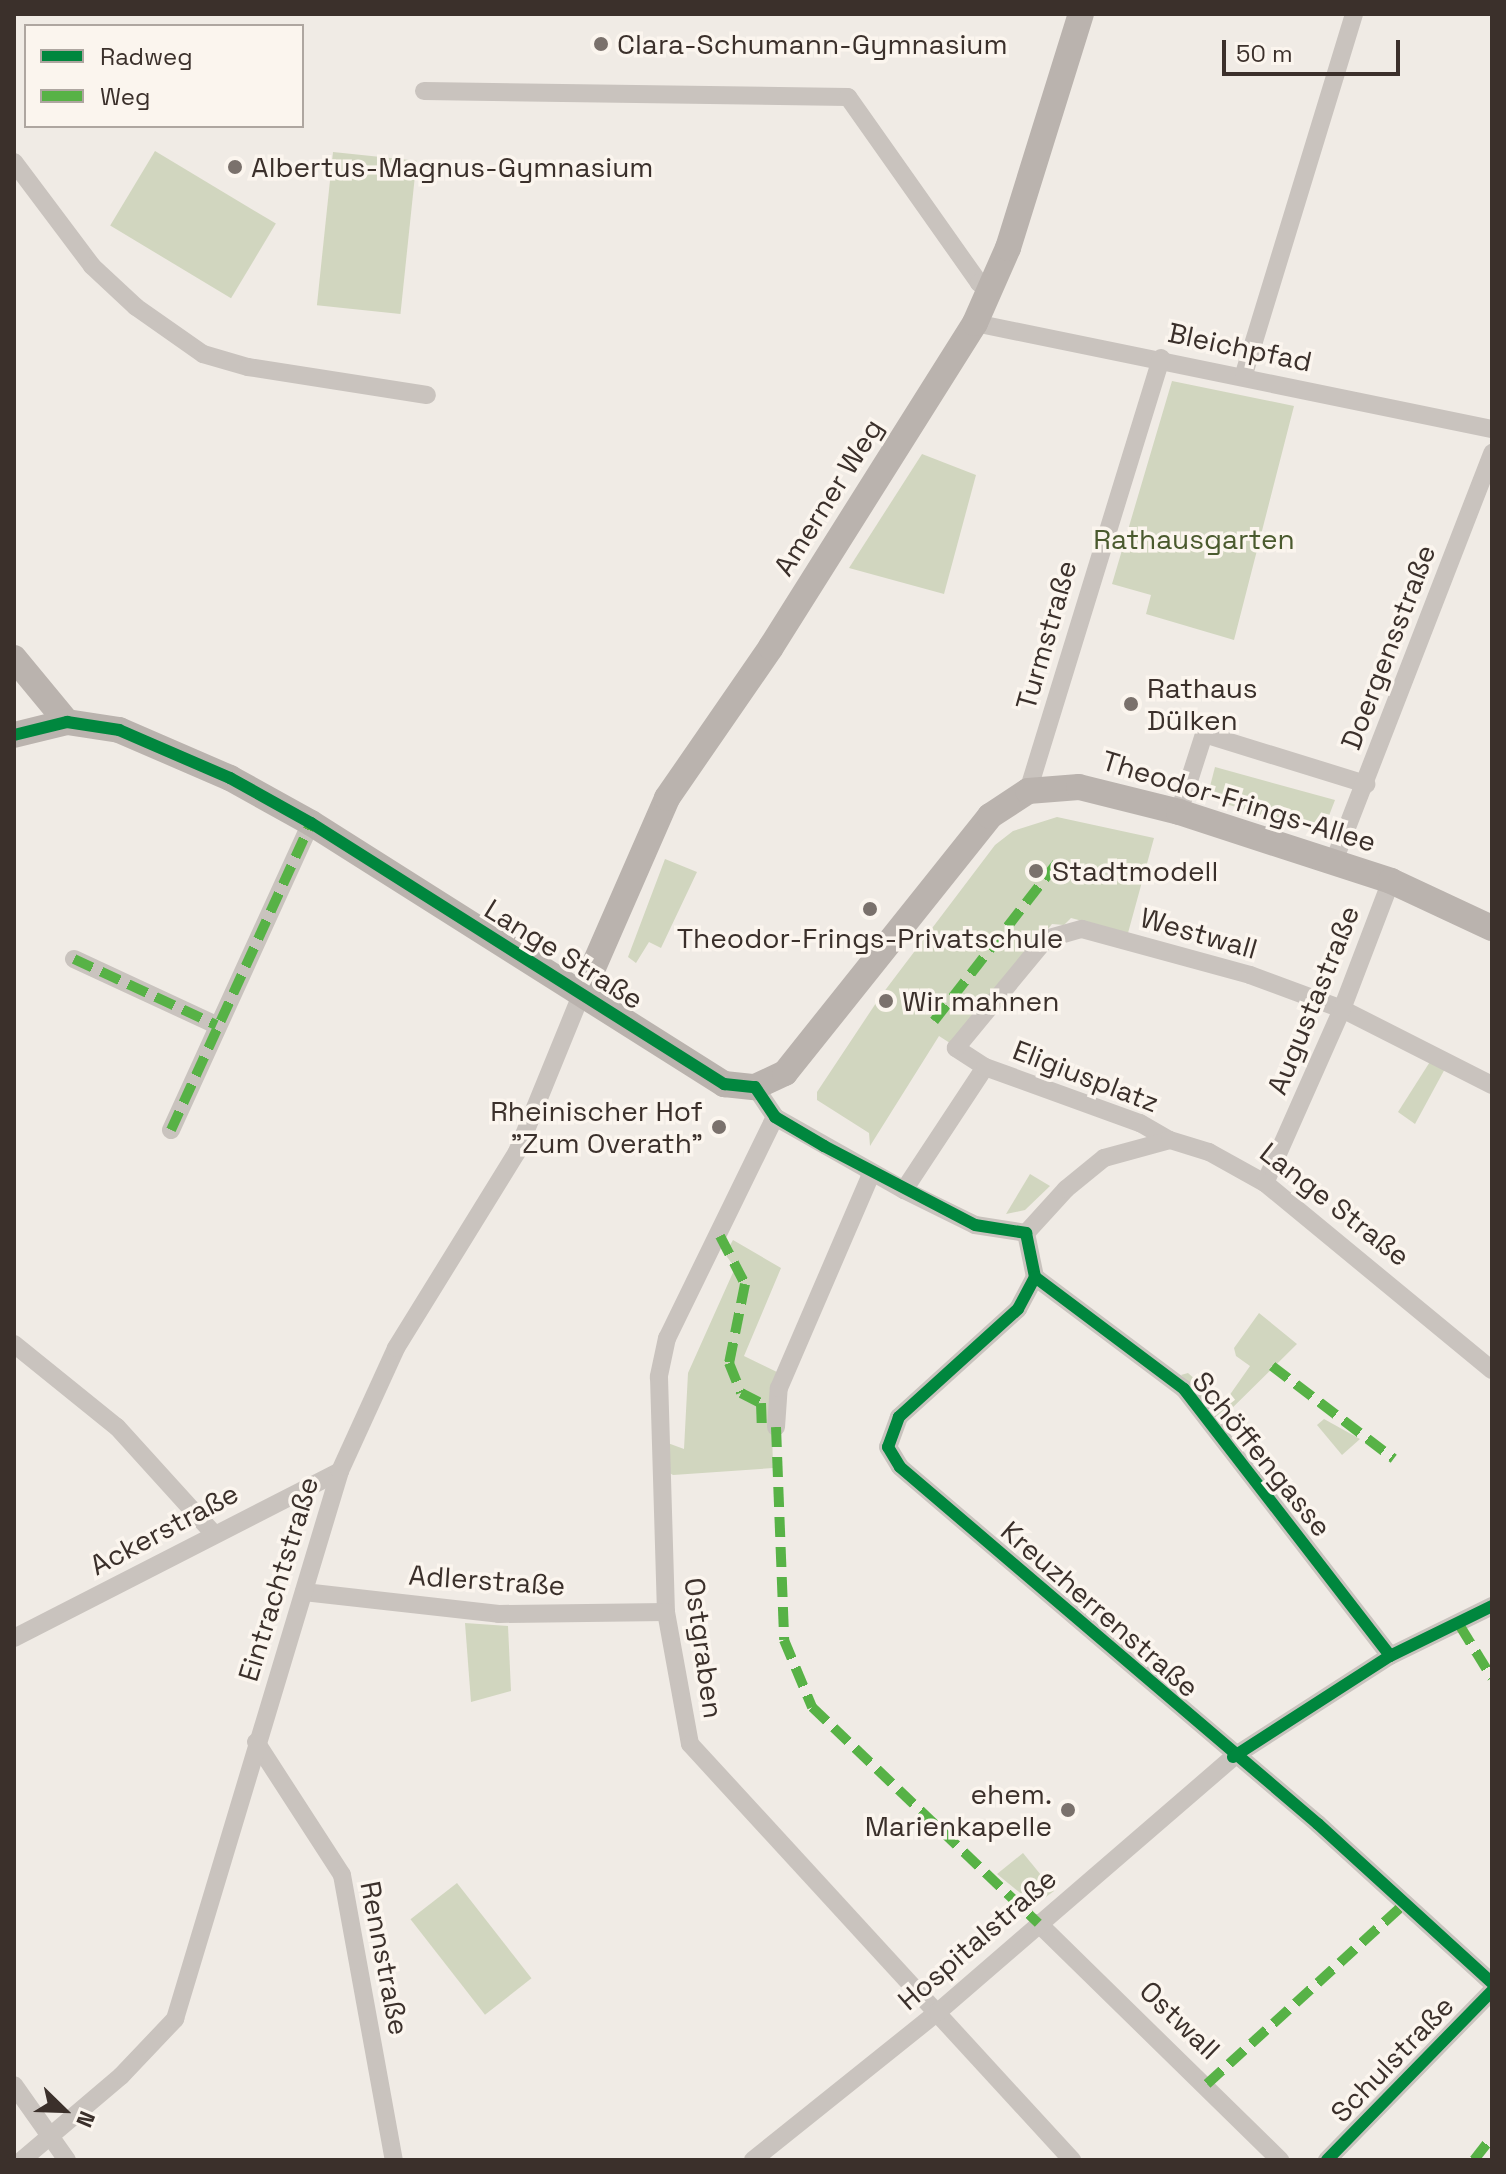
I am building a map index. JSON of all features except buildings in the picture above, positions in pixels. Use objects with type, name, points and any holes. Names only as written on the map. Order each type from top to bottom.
[{"type":"main road","name":"Amerner Weg","points":[[582,993],[667,798],[771,647],[975,323],[992,286],[1081,14]]},
{"type":"main road","points":[[14,658],[67,722],[14,735]]},
{"type":"main road","name":"Lange Straße","points":[[67,722],[119,730],[230,778],[311,823],[724,1084],[755,1087]]},
{"type":"main road","name":"Theodor-Frings-Allee","points":[[755,1087],[785,1073],[990,816],[1028,791],[1079,787],[1179,812],[1391,881],[1492,928]]},
{"type":"street","points":[[1244,374],[1354,14]]},
{"type":"street","points":[[424,91],[848,97],[979,283],[992,286]]},
{"type":"street","points":[[14,162],[92,266],[136,307],[203,354],[248,367],[427,395]]},
{"type":"street","name":"Bleichpfad","points":[[975,323],[1244,374],[1492,429]]},
{"type":"street","name":"Turmstraße","points":[[1028,791],[1161,358]]},
{"type":"street","name":"Doergensstraße","points":[[1334,861],[1492,453]]},
{"type":"street","points":[[1179,812],[1204,734],[1366,784]]},
{"type":"street","points":[[171,1130],[216,1025],[311,823]]},
{"type":"street","name":"Augustastraße","points":[[1265,1183],[1342,1009],[1391,881]]},
{"type":"street","name":"Westwall","points":[[985,1067],[956,1048],[1046,939],[1082,929],[1250,975],[1342,1009],[1492,1085]]},
{"type":"street","points":[[74,959],[216,1025]]},
{"type":"street","name":"Eintrachtstraße","points":[[22,2160],[121,2076],[175,2019],[340,1471],[396,1348],[517,1152],[582,993]]},
{"type":"street","name":"Eligiusplatz","points":[[904,1190],[985,1067],[1140,1123],[1170,1140]]},
{"type":"street","points":[[755,1087],[775,1117],[904,1190],[975,1225],[1026,1233]]},
{"type":"street","name":"Ostgraben","points":[[775,1117],[667,1338],[657,1426],[666,1612],[690,1744],[743,1808],[938,2012],[1072,2160]]},
{"type":"street","points":[[1026,1233],[1066,1189],[1104,1158],[1170,1140]]},
{"type":"street","name":"Lange Straße","points":[[1170,1140],[1209,1152],[1265,1183],[1492,1370]]},
{"type":"street","points":[[776,1427],[779,1388],[872,1172]]},
{"type":"street","points":[[1026,1233],[1035,1277]]},
{"type":"street","name":"Kreuzherrenstraße","points":[[1035,1277],[1018,1309],[899,1417],[888,1447],[900,1467],[1233,1757],[1329,1834],[1492,1983]]},
{"type":"street","name":"Schöffengasse","points":[[1035,1277],[1184,1389],[1390,1656]]},
{"type":"street","points":[[14,1344],[117,1427],[213,1533]]},
{"type":"street","name":"Ackerstraße","points":[[14,1638],[213,1533],[340,1471]]},
{"type":"street","name":"Adlerstraße","points":[[304,1592],[499,1614],[666,1612]]},
{"type":"street","name":"Hospitalstraße","points":[[753,2160],[938,2012],[1233,1757],[1390,1656],[1492,1606]]},
{"type":"street","name":"Rennstraße","points":[[256,1742],[342,1875],[394,2160]]},
{"type":"street","name":"Ostwall","points":[[1038,1923],[1280,2160]]},
{"type":"street","name":"Schulstraße","points":[[1327,2160],[1492,1991]]},
{"type":"street","points":[[14,2085],[52,2133],[67,2160]]},
{"type":"green space","points":[[155,151],[276,224],[231,298],[110,226]]},
{"type":"green space","points":[[333,152],[417,161],[400,314],[317,305]]},
{"type":"green space","name":"Rathausgarten","points":[[1172,381],[1294,406],[1234,640],[1146,614],[1151,595],[1112,584]]},
{"type":"green space","points":[[922,454],[976,475],[944,594],[849,568]]},
{"type":"green space","points":[[1215,767],[1335,800],[1322,834],[1207,798]]},
{"type":"green space","points":[[1057,817],[1154,838],[1128,933],[1071,918],[1064,925],[1052,924],[953,1045],[939,1036],[870,1146],[869,1133],[817,1100],[817,1092],[880,997],[995,845],[1013,831]]},
{"type":"green space","points":[[665,859],[697,872],[661,948],[649,942],[636,963],[628,957]]},
{"type":"green space","points":[[1433,1057],[1447,1065],[1415,1124],[1398,1112]]},
{"type":"green space","points":[[1030,1174],[1050,1186],[1025,1210],[1006,1214]]},
{"type":"green space","points":[[733,1240],[781,1268],[744,1356],[779,1373],[771,1391],[773,1468],[673,1475],[666,1471],[665,1442],[684,1449],[688,1373],[735,1268],[725,1254]]},
{"type":"green space","points":[[1259,1313],[1297,1344],[1220,1420],[1181,1375],[1188,1373],[1199,1383],[1196,1388],[1222,1406],[1250,1366],[1236,1356],[1234,1348]]},
{"type":"green space","points":[[1324,1419],[1360,1439],[1342,1455],[1317,1425]]},
{"type":"green space","points":[[465,1623],[508,1626],[511,1691],[471,1702]]},
{"type":"green space","points":[[1023,1853],[1054,1891],[1035,1905],[997,1874]]},
{"type":"green space","points":[[457,1883],[531,1978],[485,2015],[411,1919]]},
{"type":"marked path","points":[[171,1130],[311,823]]},
{"type":"marked path","points":[[934,1021],[1060,859]]},
{"type":"marked path","points":[[74,959],[216,1025]]},
{"type":"marked path","points":[[720,1236],[745,1284],[729,1363],[741,1393],[761,1403],[762,1429]]},
{"type":"marked path","points":[[1272,1366],[1394,1459]]},
{"type":"marked path","points":[[776,1427],[784,1640],[812,1707],[1038,1923]]},
{"type":"marked path","points":[[1460,1626],[1492,1678]]},
{"type":"marked path","points":[[1207,2084],[1406,1902]]},
{"type":"marked path","points":[[1474,2160],[1492,2137]]},
{"type":"cycle path","points":[[14,735],[67,722],[119,730],[230,778],[311,823],[724,1084],[755,1087],[775,1117],[824,1146],[975,1225],[1026,1233],[1035,1277],[1018,1309],[899,1417],[888,1447],[900,1467],[1318,1824],[1492,1983]]},
{"type":"cycle path","points":[[1035,1277],[1184,1389],[1390,1656]]},
{"type":"cycle path","points":[[1233,1757],[1390,1656],[1492,1606]]},
{"type":"cycle path","points":[[1327,2160],[1492,1991]]},
{"type":"place","name":"Clara-Schumann-Gymnasium","points":[[601,44]]},
{"type":"place","name":"Albertus-Magnus-Gymnasium","points":[[235,167]]},
{"type":"place","name":"Rathaus Dülken","points":[[1131,704]]},
{"type":"place","name":"Stadtmodell","points":[[1036,871]]},
{"type":"place","name":"Theodor-Frings-Privatschule","points":[[870,909]]},
{"type":"place","name":"Wir mahnen","points":[[886,1001]]},
{"type":"place","name":"Rheinischer Hof \"Zum Overath\"","points":[[719,1127]]},
{"type":"place","name":"ehem. Marienkapelle","points":[[1068,1810]]}]
